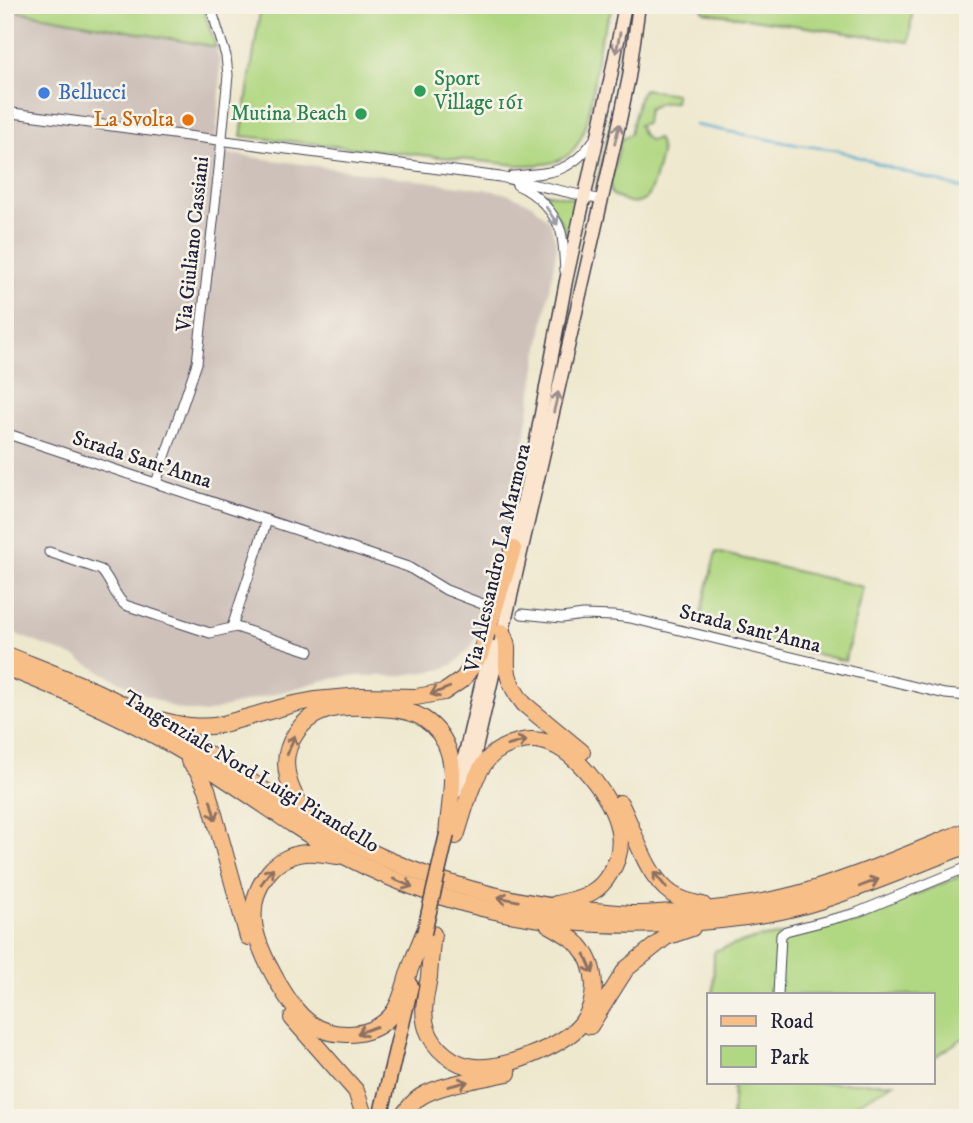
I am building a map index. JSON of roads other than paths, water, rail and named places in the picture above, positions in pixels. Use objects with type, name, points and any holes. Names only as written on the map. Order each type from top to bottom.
[{"type":"highway","points":[[149,718],[208,727],[315,700],[361,696],[416,697],[444,692],[463,679],[480,656],[513,549]]},
{"type":"highway","points":[[502,632],[508,645],[508,676],[517,695],[601,772],[623,809],[656,878],[672,894],[721,915]]},
{"type":"highway","name":"Tangenziale Nord Luigi Pirandello","points":[[5,654],[78,684],[149,718],[321,825],[368,851],[416,872],[499,897],[568,923],[634,925],[721,915],[804,892],[968,831]]},
{"type":"highway","name":"Tangenziale Nord Luigi Pirandello","points":[[5,667],[74,694],[181,750],[345,857],[411,887],[496,913],[543,913]]},
{"type":"highway","points":[[5,677],[26,684],[40,681]]},
{"type":"highway","points":[[321,825],[303,808],[292,790],[286,758],[290,743],[304,723],[313,716],[333,708],[364,707],[398,710],[422,718],[437,730],[449,752],[452,767],[452,835]]},
{"type":"highway","points":[[428,934],[423,1012],[433,1042],[455,1062],[474,1067],[497,1065],[526,1057],[567,1036],[581,1024],[591,1007],[594,992],[593,973],[587,958],[579,945],[543,913],[594,891],[607,878],[617,862],[621,844],[613,810],[580,763],[566,751],[550,743],[535,740],[523,740],[499,750],[481,768],[452,835]]},
{"type":"highway","points":[[181,750],[207,789],[240,913],[264,978],[287,1013],[356,1091],[365,1118]]},
{"type":"highway","name":"Tangenziale Nord Luigi Pirandello","points":[[721,915],[752,917],[808,904],[968,845]]},
{"type":"highway","points":[[345,857],[306,853],[290,857],[274,866],[263,879],[253,906],[253,921],[263,953],[287,998],[309,1022],[328,1032],[350,1035],[380,1025],[392,1015],[399,1003],[428,934]]},
{"type":"highway","points":[[401,1118],[419,1097],[432,1091],[511,1072],[538,1063],[566,1049],[593,1022],[626,970],[666,937],[721,915]]},
{"type":"main road","name":"Via Alessandro La Marmora","points":[[452,835],[532,462],[566,281],[611,81],[625,5]]},
{"type":"main road","name":"Via Alessandro La Marmora","points":[[380,1118],[502,632],[629,77],[639,5]]},
{"type":"main road","name":"Via Alessandro La Marmora","points":[[389,1118],[428,934]]},
{"type":"street","name":"Via Giuliano Cassiani","points":[[156,483],[197,363],[222,141],[227,70],[223,46],[210,5]]},
{"type":"street","points":[[5,112],[500,177],[602,200]]},
{"type":"street","points":[[500,177],[551,173],[561,169],[580,157],[598,132]]},
{"type":"street","points":[[500,177],[526,189],[553,214],[561,232],[566,281]]},
{"type":"street","name":"Strada Sant'Anna","points":[[5,433],[408,568],[446,590],[485,605]]},
{"type":"street","points":[[232,628],[267,520]]},
{"type":"street","points":[[49,552],[101,570],[119,600],[125,605],[210,633],[239,628],[309,651]]},
{"type":"street","name":"Strada Sant'Anna","points":[[522,614],[562,618],[583,615],[630,618],[945,694],[968,696]]},
{"type":"street","points":[[778,993],[780,935],[786,930],[862,911],[968,867]]},
{"type":"waterway","points":[[695,125],[837,150],[968,190]]},
{"type":"place","name":"Sport Village 161","points":[[420,91]]},
{"type":"place","name":"Bellucci","points":[[44,93]]},
{"type":"place","name":"Mutina Beach","points":[[361,114]]},
{"type":"place","name":"La Svolta","points":[[188,120]]}]
